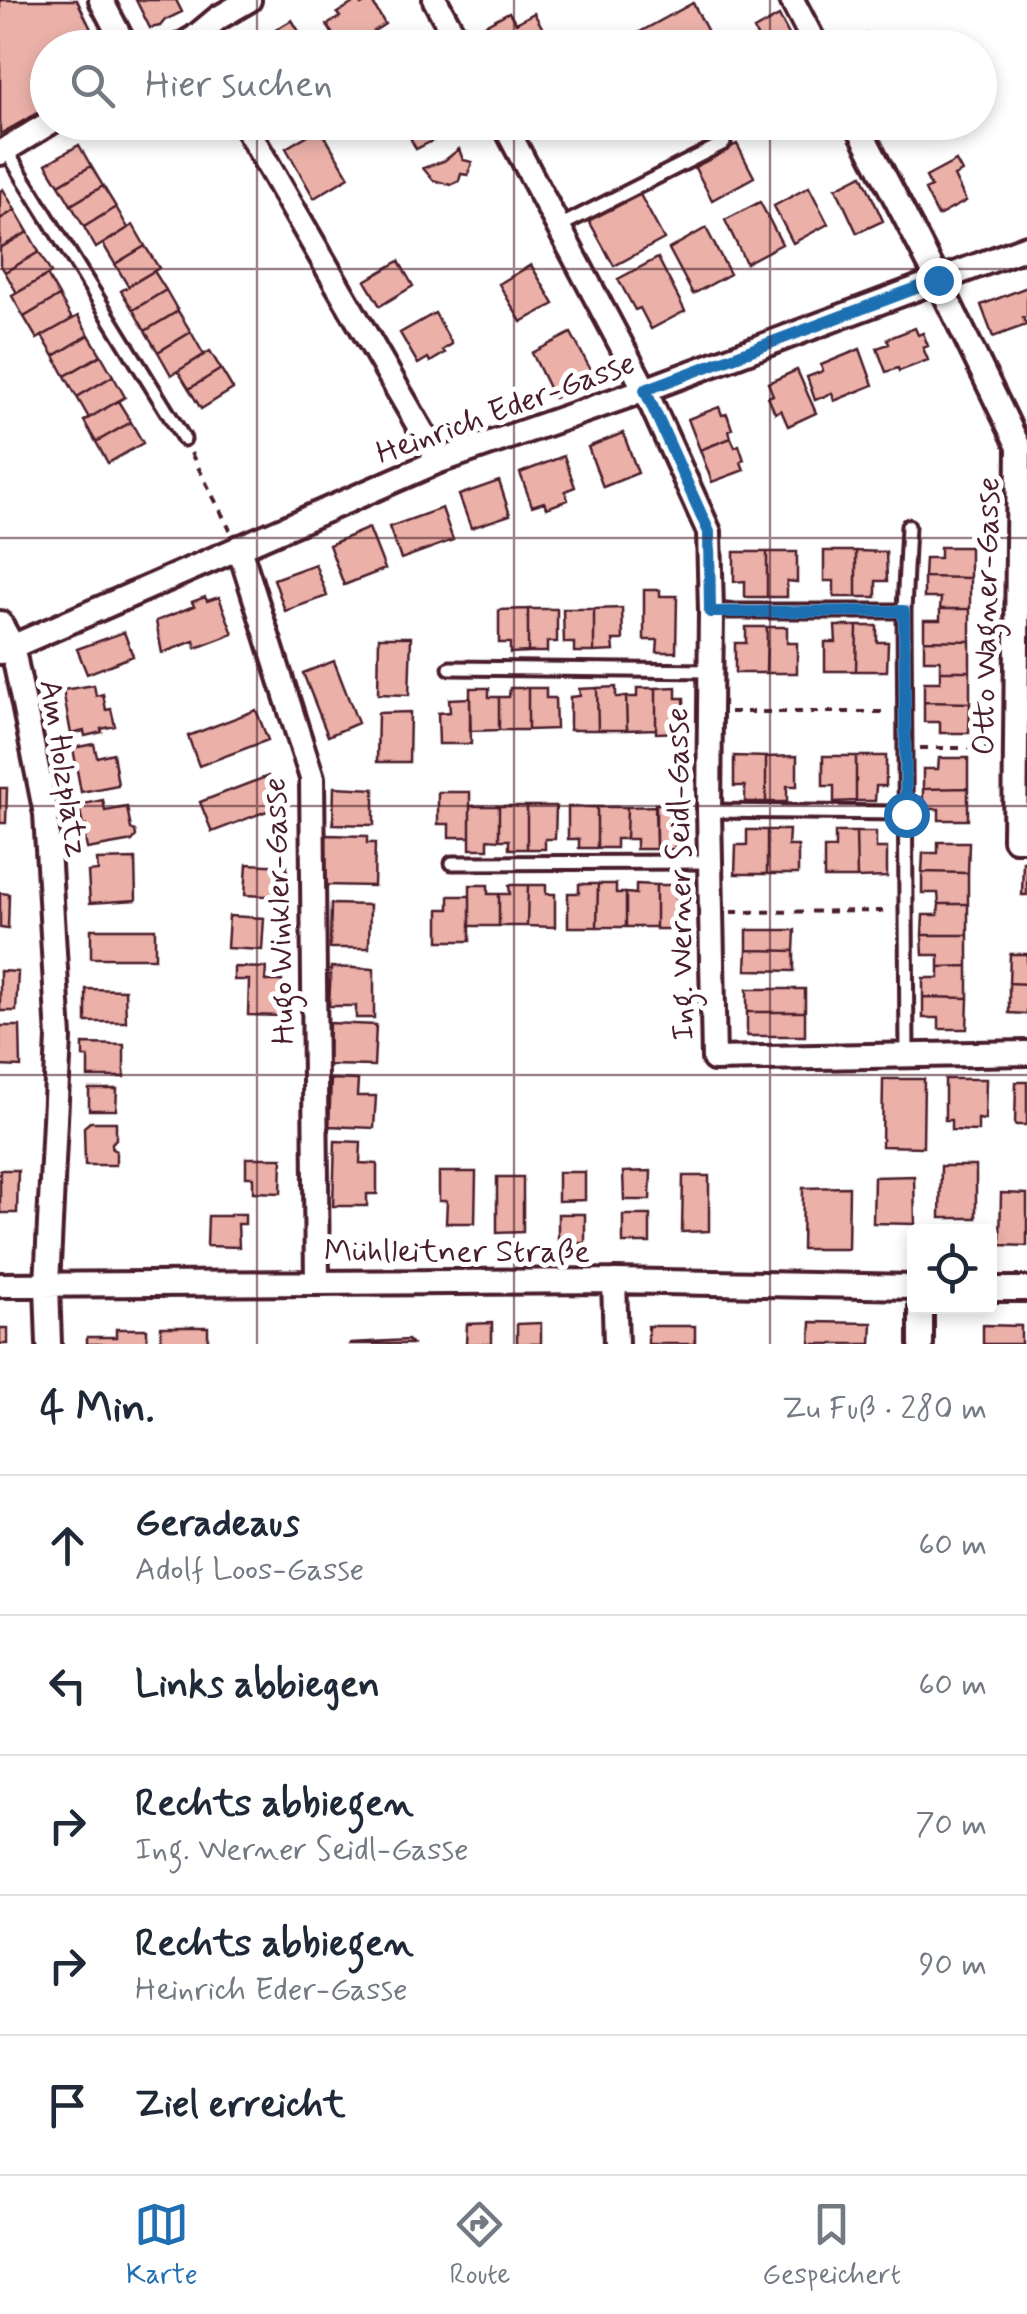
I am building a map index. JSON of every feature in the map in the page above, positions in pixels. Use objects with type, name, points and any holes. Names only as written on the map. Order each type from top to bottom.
[{"type":"street","points":[[101,0],[117,30]]},
{"type":"street","points":[[205,30],[248,0]]},
{"type":"street","points":[[435,0],[451,30]]},
{"type":"street","points":[[792,0],[808,30]]},
{"type":"street","points":[[3,152],[30,135]]},
{"type":"street","points":[[252,140],[439,461]]},
{"type":"street","name":"Ing. Werner Seidl-Gasse","points":[[512,140],[645,390],[709,532],[714,1059],[1027,1054]]},
{"type":"street","name":"Otto Wagner-Gasse","points":[[865,140],[1019,447],[1015,839],[1027,838]]},
{"type":"street","name":"Heinrich Eder-Gasse","points":[[6,648],[439,461],[645,390],[1027,247]]},
{"type":"street","name":"Hugo Winkler-Gasse","points":[[239,547],[312,778],[317,1283]]},
{"type":"street","name":"Am Holzplatz","points":[[0,624],[46,814],[59,1038],[47,1285],[49,1344]]},
{"type":"street","points":[[614,1282],[616,1344]]},
{"type":"street","name":"Mühlleitner Straße","points":[[0,1285],[614,1282],[907,1288]]},
{"type":"street","points":[[997,1289],[1027,1289]]},
{"type":"street","points":[[921,1314],[921,1344]]},
{"type":"lane","points":[[560,226],[724,142]]},
{"type":"lane","points":[[3,152],[184,439]]},
{"type":"lane","points":[[907,1055],[904,611],[908,526]]},
{"type":"lane","points":[[710,612],[904,611]]},
{"type":"lane","points":[[450,668],[710,670]]},
{"type":"lane","points":[[709,812],[906,814]]},
{"type":"lane","points":[[452,863],[710,862]]},
{"type":"path","points":[[184,439],[239,547]]},
{"type":"path","points":[[709,712],[905,712]]},
{"type":"path","points":[[906,748],[1016,748]]},
{"type":"path","points":[[711,912],[906,911]]},
{"type":"building","points":[[0,0],[77,0],[91,30],[30,30],[30,117],[0,134]]},
{"type":"building","points":[[136,0],[176,0],[182,12],[150,28]]},
{"type":"building","points":[[358,0],[361,5],[371,0],[385,24],[376,30],[330,30],[327,25],[340,17],[337,13]]},
{"type":"building","points":[[693,3],[707,30],[644,30]]},
{"type":"building","points":[[509,12],[516,23],[534,13],[544,30],[488,30],[485,25]]},
{"type":"building","points":[[779,16],[786,30],[754,30]]},
{"type":"building","points":[[292,20],[298,30],[276,30]]},
{"type":"building","points":[[300,140],[327,140],[349,177],[314,198],[286,148]]},
{"type":"building","points":[[411,140],[434,140],[416,149]]},
{"type":"building","points":[[737,144],[754,177],[712,200],[694,166]]},
{"type":"building","points":[[79,145],[91,166],[59,185],[46,164]]},
{"type":"building","points":[[459,149],[463,160],[472,162],[468,175],[461,174],[459,181],[451,185],[433,180],[423,168],[444,161]]},
{"type":"building","points":[[956,161],[962,172],[954,176],[966,201],[938,216],[925,190],[931,187],[926,177]]},
{"type":"building","points":[[91,166],[103,186],[71,205],[59,185]]},
{"type":"building","points":[[862,175],[883,221],[857,233],[836,188]]},
{"type":"building","points":[[103,186],[116,207],[84,227],[71,205]]},
{"type":"building","points":[[809,187],[828,224],[793,243],[774,206]]},
{"type":"building","points":[[3,189],[15,210],[0,219],[0,191]]},
{"type":"building","points":[[638,191],[664,239],[614,266],[588,219]]},
{"type":"building","points":[[760,202],[782,244],[746,263],[725,220]]},
{"type":"building","points":[[116,207],[128,228],[96,248],[84,227]]},
{"type":"building","points":[[15,210],[28,232],[0,248],[0,219]]},
{"type":"building","points":[[133,225],[145,246],[115,264],[103,244]]},
{"type":"building","points":[[706,228],[730,274],[693,294],[669,249]]},
{"type":"building","points":[[28,232],[39,252],[5,272],[0,264],[0,248]]},
{"type":"building","points":[[145,246],[159,268],[128,286],[115,264]]},
{"type":"building","points":[[39,252],[51,273],[17,293],[5,272]]},
{"type":"building","points":[[658,258],[685,311],[651,329],[618,279]]},
{"type":"building","points":[[399,261],[413,286],[380,306],[365,281]]},
{"type":"building","points":[[531,265],[554,304],[521,322],[499,284]]},
{"type":"building","points":[[154,271],[166,290],[133,310],[121,291]]},
{"type":"building","points":[[47,275],[59,296],[24,317],[12,296]]},
{"type":"building","points":[[1027,287],[1027,316],[1023,317],[1026,325],[993,337],[981,305]]},
{"type":"building","points":[[166,290],[178,311],[145,331],[133,310]]},
{"type":"building","points":[[59,296],[72,319],[37,339],[24,317]]},
{"type":"building","points":[[178,311],[191,332],[158,352],[145,331]]},
{"type":"building","points":[[435,313],[452,344],[430,362],[428,358],[418,364],[400,333]]},
{"type":"building","points":[[78,316],[89,335],[54,356],[42,336]]},
{"type":"building","points":[[915,328],[918,335],[923,333],[928,360],[886,372],[877,348],[889,344],[887,339]]},
{"type":"building","points":[[191,332],[204,355],[171,375],[158,352]]},
{"type":"building","points":[[571,333],[594,376],[554,398],[532,353]]},
{"type":"building","points":[[89,335],[101,355],[65,376],[54,356]]},
{"type":"building","points":[[860,349],[873,385],[834,401],[832,393],[815,400],[807,377],[823,371],[821,365]]},
{"type":"building","points":[[210,351],[221,369],[189,389],[178,371]]},
{"type":"building","points":[[101,355],[113,376],[77,397],[65,376]]},
{"type":"building","points":[[221,369],[233,389],[201,409],[189,389]]},
{"type":"building","points":[[797,370],[816,413],[788,426],[781,410],[775,413],[768,397],[773,395],[768,383]]},
{"type":"building","points":[[113,376],[125,397],[89,418],[77,397]]},
{"type":"building","points":[[118,401],[131,422],[96,442],[84,421]]},
{"type":"building","points":[[719,407],[722,415],[727,414],[731,438],[700,450],[688,419]]},
{"type":"building","points":[[131,422],[143,443],[108,463],[96,442]]},
{"type":"building","points":[[623,433],[638,473],[603,487],[588,447]]},
{"type":"building","points":[[731,438],[735,447],[739,445],[744,470],[712,482],[700,450]]},
{"type":"building","points":[[564,456],[575,487],[565,491],[568,500],[547,508],[544,502],[532,506],[520,473]]},
{"type":"building","points":[[499,481],[510,515],[471,528],[459,495]]},
{"type":"building","points":[[442,508],[453,540],[401,559],[389,527]]},
{"type":"building","points":[[369,528],[385,569],[344,585],[329,545]]},
{"type":"building","points":[[940,547],[970,547],[970,578],[924,577],[925,558],[940,558]]},
{"type":"building","points":[[824,551],[856,551],[856,597],[834,597],[834,581],[824,581]]},
{"type":"building","points":[[856,551],[886,552],[887,581],[876,581],[876,597],[856,597]]},
{"type":"building","points":[[734,552],[767,552],[767,597],[745,597],[745,581],[734,582]]},
{"type":"building","points":[[767,552],[797,552],[797,582],[787,581],[787,597],[767,597]]},
{"type":"building","points":[[315,564],[327,596],[285,611],[274,579]]},
{"type":"building","points":[[924,577],[970,578],[970,609],[940,609],[941,598],[924,598]]},
{"type":"building","points":[[644,590],[660,590],[660,596],[677,596],[676,652],[657,652],[658,640],[644,640]]},
{"type":"building","points":[[205,597],[207,601],[219,597],[233,634],[196,648],[194,641],[162,653],[156,621],[194,606],[192,602]]},
{"type":"building","points":[[622,608],[623,640],[613,640],[614,651],[594,652],[594,609]]},
{"type":"building","points":[[528,609],[557,609],[557,642],[547,642],[547,652],[528,652]]},
{"type":"building","points":[[528,609],[528,652],[510,653],[510,643],[499,643],[499,610]]},
{"type":"building","points":[[563,609],[594,609],[594,652],[574,652],[574,643],[564,643]]},
{"type":"building","points":[[940,609],[970,609],[970,641],[924,640],[924,620],[940,620]]},
{"type":"building","points":[[835,626],[857,626],[856,671],[825,671],[825,642],[836,642]]},
{"type":"building","points":[[857,626],[877,626],[877,642],[888,642],[887,671],[856,671]]},
{"type":"building","points":[[746,627],[767,627],[766,673],[735,673],[735,643],[746,643]]},
{"type":"building","points":[[767,627],[787,627],[787,643],[797,643],[797,673],[766,673]]},
{"type":"building","points":[[124,632],[133,656],[87,674],[77,649]]},
{"type":"building","points":[[379,637],[411,637],[409,695],[378,694]]},
{"type":"building","points":[[924,640],[970,641],[970,671],[940,671],[940,660],[924,660]]},
{"type":"building","points":[[334,661],[358,723],[328,736],[303,673]]},
{"type":"building","points":[[940,671],[970,671],[970,703],[924,702],[924,682],[940,682]]},
{"type":"building","points":[[94,685],[96,696],[103,694],[106,710],[111,709],[115,726],[85,736],[84,731],[71,734],[63,690]]},
{"type":"building","points":[[616,687],[616,697],[626,697],[627,730],[598,730],[597,688]]},
{"type":"building","points":[[676,687],[676,698],[684,698],[685,732],[656,733],[656,688]]},
{"type":"building","points":[[470,688],[489,688],[489,697],[499,697],[499,730],[470,731]]},
{"type":"building","points":[[510,688],[528,688],[528,730],[499,730],[499,697],[509,697]]},
{"type":"building","points":[[528,688],[546,688],[546,698],[555,698],[556,729],[528,730]]},
{"type":"building","points":[[597,688],[598,730],[570,730],[570,697],[580,696],[579,689]]},
{"type":"building","points":[[637,688],[656,688],[656,729],[627,730],[626,697],[637,697]]},
{"type":"building","points":[[470,698],[471,744],[439,744],[438,713],[450,712],[449,699]]},
{"type":"building","points":[[924,702],[970,703],[969,733],[940,733],[940,722],[924,722]]},
{"type":"building","points":[[256,710],[268,740],[199,766],[188,736]]},
{"type":"building","points":[[410,712],[409,762],[377,762],[378,713]]},
{"type":"building","points":[[94,744],[97,757],[113,753],[118,785],[81,792],[73,748]]},
{"type":"building","points":[[734,756],[766,757],[766,802],[745,802],[745,786],[734,786]]},
{"type":"building","points":[[797,756],[797,786],[787,786],[787,802],[766,802],[766,757]]},
{"type":"building","points":[[823,756],[856,756],[856,801],[834,802],[834,786],[823,786]]},
{"type":"building","points":[[856,756],[886,756],[886,786],[876,786],[875,801],[856,801]]},
{"type":"building","points":[[939,758],[968,758],[968,788],[923,789],[923,769],[938,769]]},
{"type":"building","points":[[268,776],[280,806],[212,832],[200,802]]},
{"type":"building","points":[[334,787],[374,789],[374,825],[333,824]]},
{"type":"building","points":[[0,788],[7,788],[6,823],[0,823]]},
{"type":"building","points":[[968,788],[968,820],[939,820],[939,809],[923,809],[923,789]]},
{"type":"building","points":[[438,792],[470,792],[470,837],[449,837],[449,824],[438,824]]},
{"type":"building","points":[[103,800],[105,811],[127,807],[136,836],[132,841],[87,849],[86,826],[83,827],[79,805]]},
{"type":"building","points":[[655,804],[685,804],[685,832],[675,832],[675,849],[656,849]]},
{"type":"building","points":[[470,806],[499,806],[499,840],[488,839],[488,849],[470,849]]},
{"type":"building","points":[[499,806],[527,806],[527,849],[509,849],[509,840],[499,840]]},
{"type":"building","points":[[527,806],[556,806],[555,839],[545,839],[545,849],[527,849]]},
{"type":"building","points":[[656,806],[656,849],[636,849],[636,839],[626,839],[627,807]]},
{"type":"building","points":[[568,807],[597,807],[597,848],[579,848],[579,839],[568,839]]},
{"type":"building","points":[[597,807],[627,807],[626,839],[616,839],[616,848],[597,848]]},
{"type":"building","points":[[747,830],[767,830],[767,874],[735,874],[736,845],[747,845]]},
{"type":"building","points":[[767,830],[789,830],[788,846],[798,846],[798,874],[767,874]]},
{"type":"building","points":[[835,832],[856,832],[857,878],[824,878],[824,848],[835,848]]},
{"type":"building","points":[[856,832],[876,832],[876,848],[887,848],[887,877],[857,878]]},
{"type":"building","points":[[326,835],[367,836],[367,843],[375,843],[374,886],[325,885]]},
{"type":"building","points":[[938,842],[969,842],[968,873],[922,872],[923,853],[938,853]]},
{"type":"building","points":[[135,859],[136,900],[90,903],[88,872],[98,871],[97,860]]},
{"type":"building","points":[[1023,861],[1027,861],[1027,895],[1022,895]]},
{"type":"building","points":[[247,864],[287,866],[285,897],[245,895]]},
{"type":"building","points":[[922,872],[968,873],[968,904],[939,904],[938,893],[922,893]]},
{"type":"building","points":[[579,884],[598,884],[597,927],[568,927],[568,893],[579,893]]},
{"type":"building","points":[[598,884],[616,884],[616,893],[626,893],[626,927],[597,927]]},
{"type":"building","points":[[636,884],[656,885],[656,927],[626,927],[626,893],[636,894]]},
{"type":"building","points":[[470,885],[488,885],[488,894],[499,894],[499,926],[470,926]]},
{"type":"building","points":[[509,885],[528,885],[527,926],[499,926],[499,894],[510,894]]},
{"type":"building","points":[[528,885],[546,885],[546,894],[555,894],[555,927],[527,926]]},
{"type":"building","points":[[656,885],[676,885],[676,898],[685,898],[684,929],[656,929]]},
{"type":"building","points":[[0,893],[9,894],[8,929],[0,928]]},
{"type":"building","points":[[449,896],[470,896],[470,941],[439,941],[439,909],[449,909]]},
{"type":"building","points":[[331,904],[370,905],[369,948],[330,948]]},
{"type":"building","points":[[939,904],[968,904],[968,935],[922,935],[923,915],[938,915]]},
{"type":"building","points":[[229,916],[264,918],[262,950],[227,948]]},
{"type":"building","points":[[91,929],[155,929],[155,958],[91,958]]},
{"type":"building","points":[[747,930],[795,930],[794,951],[747,950]]},
{"type":"building","points":[[922,935],[968,935],[968,966],[939,967],[939,955],[923,955]]},
{"type":"building","points":[[747,950],[794,951],[794,971],[746,970]]},
{"type":"building","points":[[1010,954],[1027,954],[1027,984],[1009,983]]},
{"type":"building","points":[[968,966],[968,998],[923,997],[923,978],[939,978],[939,967]]},
{"type":"building","points":[[234,967],[266,968],[265,981],[282,981],[281,1016],[248,1015],[249,980],[234,980]]},
{"type":"building","points":[[331,967],[374,969],[374,1018],[356,1018],[356,1006],[329,1006]]},
{"type":"building","points":[[0,971],[18,972],[16,1011],[0,1011]]},
{"type":"building","points":[[1009,983],[1027,984],[1027,1014],[1009,1013]]},
{"type":"building","points":[[86,989],[125,990],[126,1022],[86,1022]]},
{"type":"building","points":[[747,989],[805,989],[805,1012],[747,1012]]},
{"type":"building","points":[[923,997],[968,998],[967,1029],[939,1029],[939,1018],[923,1018]]},
{"type":"building","points":[[747,1012],[805,1012],[805,1036],[747,1036]]},
{"type":"building","points":[[329,1023],[376,1025],[374,1066],[328,1065]]},
{"type":"building","points":[[0,1026],[20,1026],[21,1067],[0,1066]]},
{"type":"building","points":[[83,1044],[124,1045],[124,1077],[88,1077]]},
{"type":"building","points":[[331,1079],[358,1080],[357,1096],[376,1096],[374,1128],[329,1126]]},
{"type":"building","points":[[883,1079],[924,1079],[923,1147],[882,1146]]},
{"type":"building","points":[[945,1079],[986,1079],[985,1120],[978,1119],[978,1131],[951,1130],[951,1120],[945,1120]]},
{"type":"building","points":[[1016,1082],[1027,1082],[1027,1125],[1015,1125]]},
{"type":"building","points":[[89,1089],[117,1089],[116,1110],[89,1110]]},
{"type":"building","points":[[90,1122],[116,1122],[112,1149],[116,1151],[116,1165],[85,1165],[84,1127]]},
{"type":"building","points":[[335,1141],[361,1142],[360,1163],[377,1164],[377,1194],[367,1194],[367,1206],[333,1206]]},
{"type":"building","points":[[246,1158],[282,1158],[281,1193],[253,1192],[253,1177],[246,1177]]},
{"type":"building","points":[[941,1166],[976,1166],[976,1218],[940,1218]]},
{"type":"building","points":[[0,1170],[18,1170],[17,1213],[0,1213]]},
{"type":"building","points":[[651,1171],[650,1200],[624,1200],[623,1172]]},
{"type":"building","points":[[439,1172],[476,1172],[475,1223],[446,1223],[447,1201],[439,1201]]},
{"type":"building","points":[[558,1172],[585,1172],[585,1200],[558,1201]]},
{"type":"building","points":[[683,1176],[709,1176],[709,1231],[682,1232]]},
{"type":"building","points":[[914,1176],[915,1224],[873,1223],[874,1177]]},
{"type":"building","points":[[497,1177],[523,1177],[523,1232],[497,1233]]},
{"type":"building","points":[[849,1187],[848,1249],[802,1249],[803,1188]]},
{"type":"building","points":[[1001,1193],[1027,1194],[1027,1246],[1000,1245]]},
{"type":"building","points":[[245,1214],[245,1224],[238,1224],[239,1247],[207,1246],[208,1216]]},
{"type":"building","points":[[558,1214],[585,1214],[585,1243],[558,1243]]},
{"type":"building","points":[[623,1215],[650,1215],[650,1243],[623,1243]]},
{"type":"building","points":[[811,1322],[872,1323],[871,1344],[810,1344]]},
{"type":"building","points":[[492,1323],[492,1344],[466,1344],[467,1324]]},
{"type":"building","points":[[541,1323],[541,1344],[517,1344],[517,1324]]},
{"type":"building","points":[[983,1325],[1021,1326],[1021,1344],[983,1344]]},
{"type":"building","points":[[648,1326],[695,1326],[695,1344],[648,1344]]},
{"type":"building","points":[[161,1327],[208,1327],[208,1344],[161,1344]]},
{"type":"building","points":[[0,1328],[8,1328],[8,1344],[0,1344]]},
{"type":"building","points":[[116,1329],[147,1329],[147,1344],[87,1344],[87,1337],[116,1337]]},
{"type":"building","points":[[408,1340],[412,1344],[350,1344],[351,1343]]},
{"type":"route","points":[[906,814],[904,611],[710,612],[709,532],[645,390],[938,280]]}]
